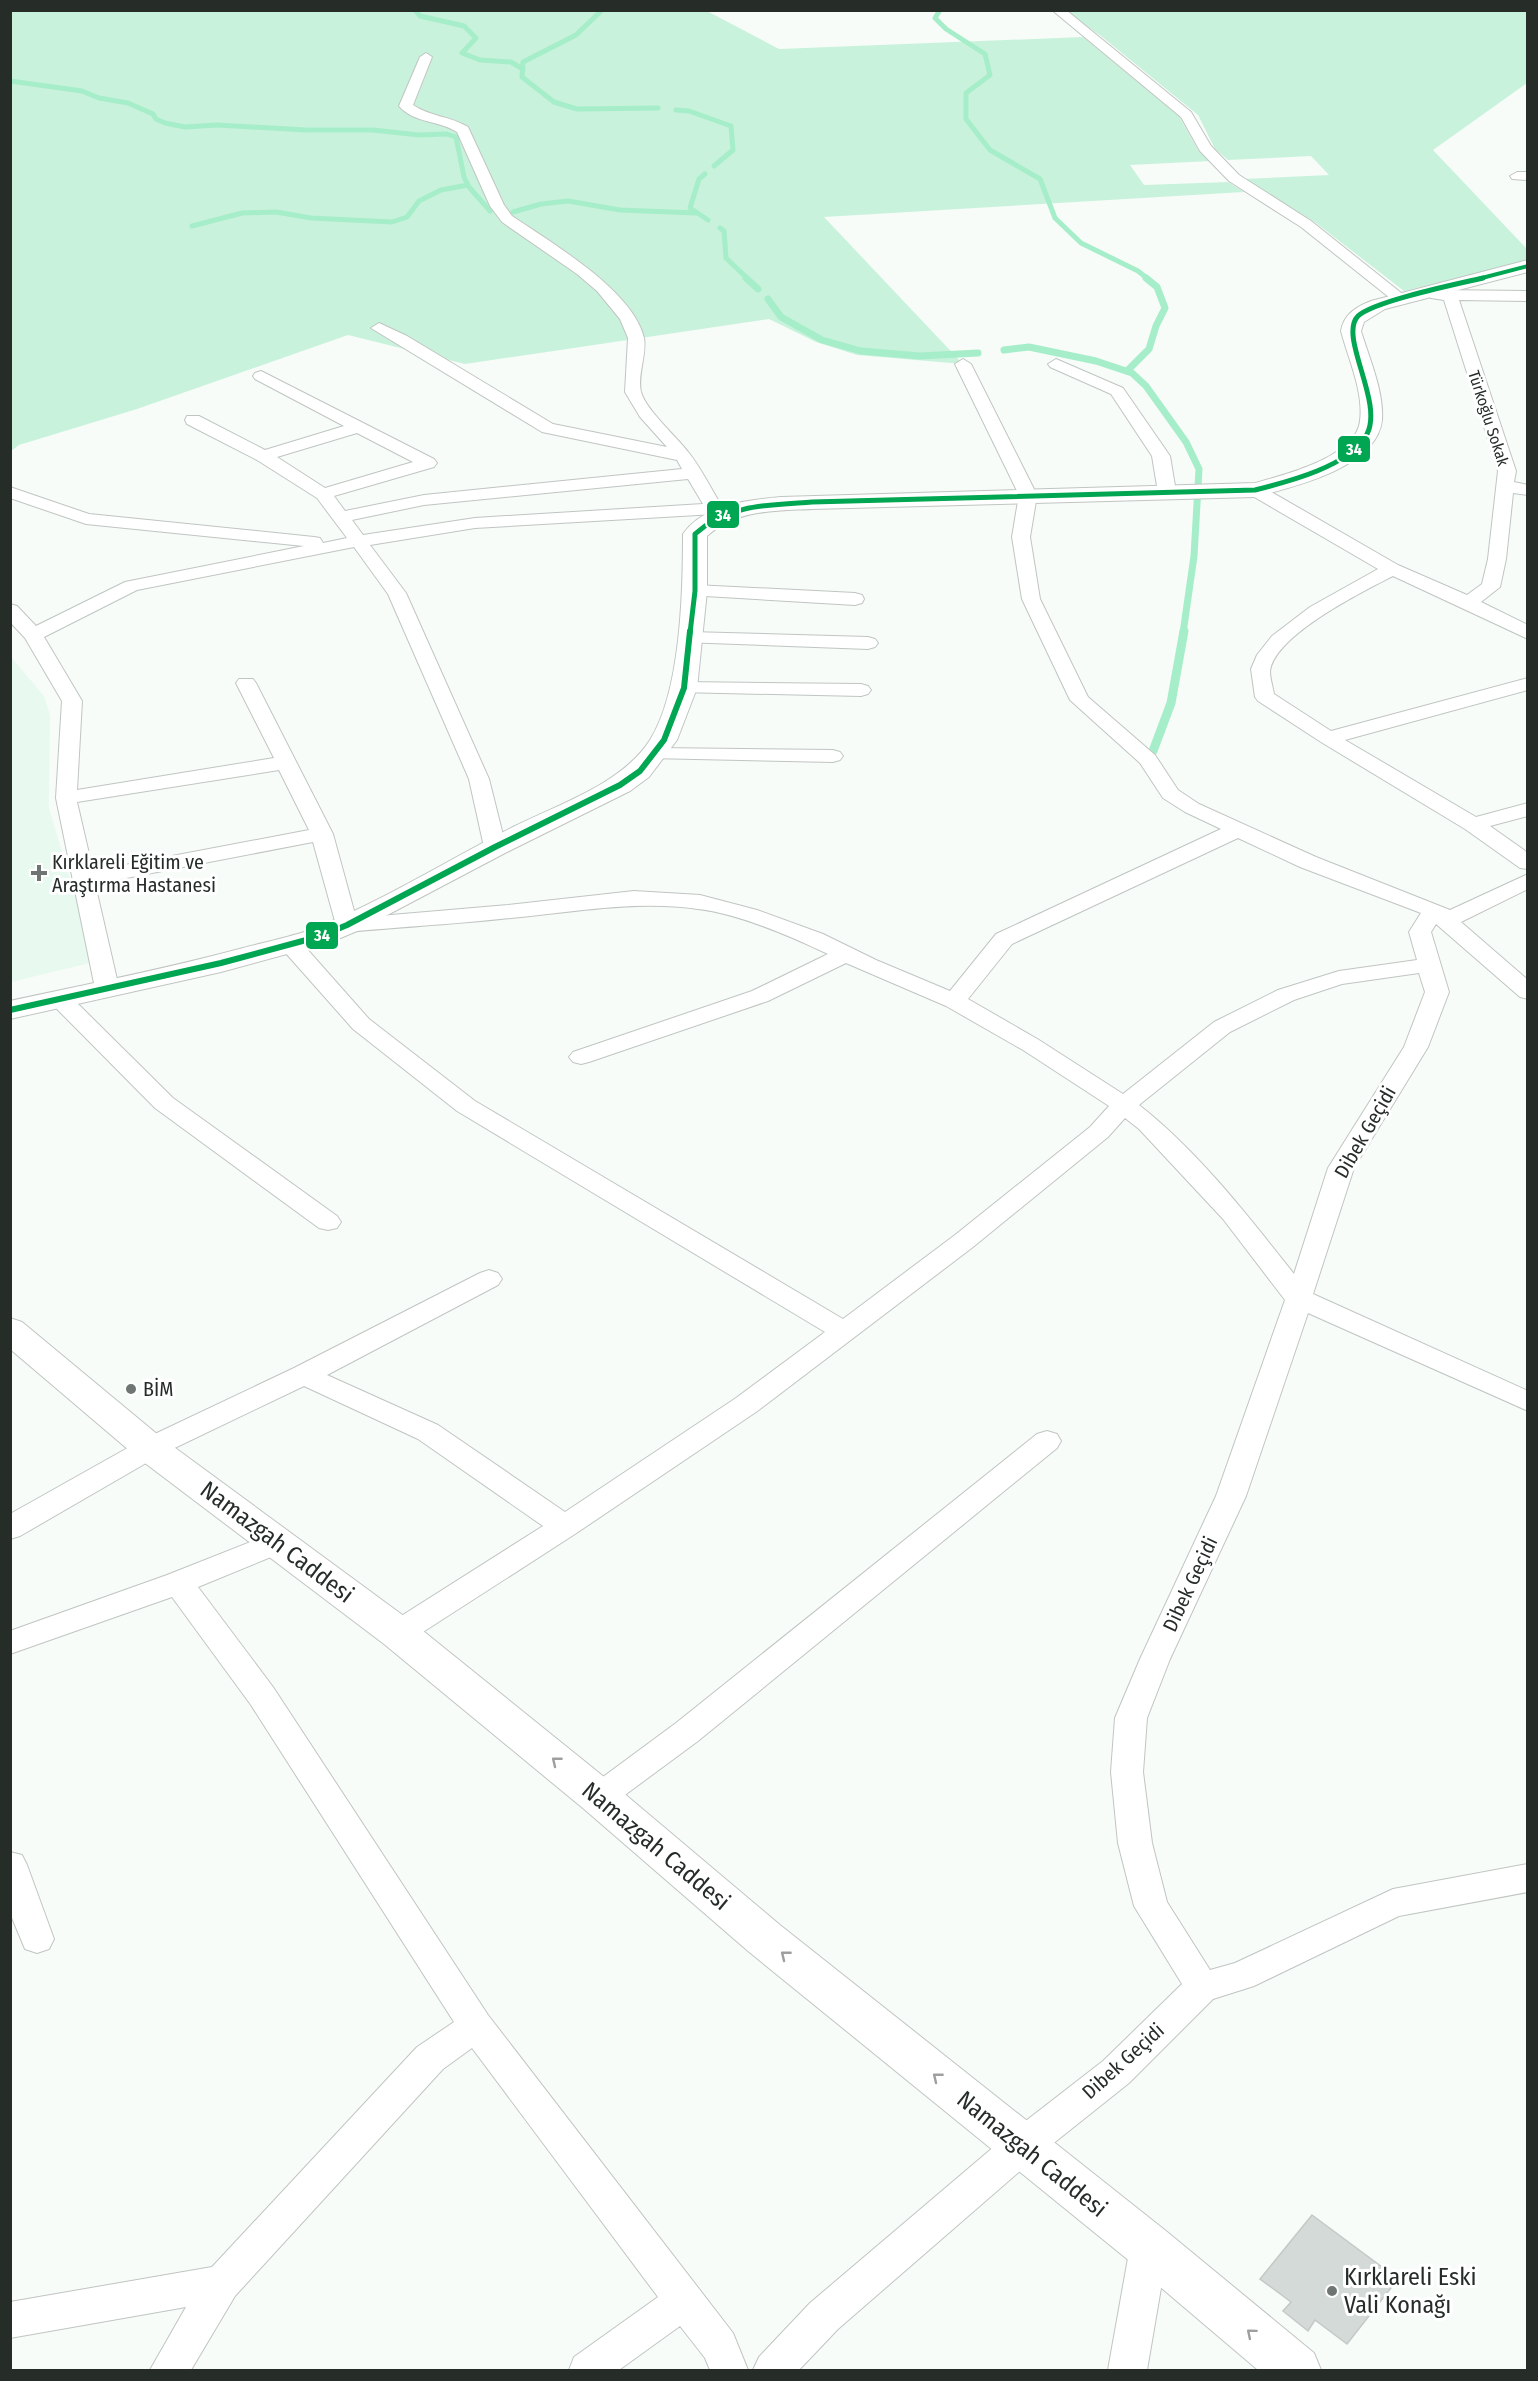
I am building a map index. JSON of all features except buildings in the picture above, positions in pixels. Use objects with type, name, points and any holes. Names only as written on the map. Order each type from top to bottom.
[{"type":"street","points":[[1058,10],[1186,115],[1205,148],[1234,178],[1306,224],[1409,297],[1527,296]]},
{"type":"street","points":[[426,57],[406,106],[421,116],[454,124],[463,130],[497,206],[507,219],[589,277],[602,288],[627,318],[636,338],[633,392],[646,413],[683,456],[716,513]]},
{"type":"street","points":[[33,635],[132,586],[350,543],[475,523],[716,513],[758,506],[812,502],[1217,492],[1255,490],[1292,481],[1353,451],[1368,438],[1371,423],[1370,408],[1352,325],[1363,311],[1527,266]]},
{"type":"street","name":"Türkoğlu Sokak","points":[[1450,295],[1507,471],[1497,559],[1491,587],[1467,602]]},
{"type":"street","points":[[379,328],[548,428],[683,456]]},
{"type":"street","points":[[963,364],[1028,495],[1020,537],[1031,599],[1080,700],[1148,759],[1170,794],[1237,830],[1308,862],[1434,910],[1449,919],[1527,880]]},
{"type":"street","points":[[1056,364],[1117,391],[1161,456],[1171,492]]},
{"type":"street","points":[[261,376],[428,463],[323,494]]},
{"type":"street","points":[[193,420],[263,456],[323,494],[341,518],[350,543],[397,593],[479,779],[495,847]]},
{"type":"street","points":[[263,456],[358,427]]},
{"type":"street","points":[[341,518],[424,500],[693,473]]},
{"type":"street","points":[[1506,486],[1527,490]]},
{"type":"street","points":[[1255,490],[1392,569],[1467,602],[1527,633]]},
{"type":"street","points":[[10,492],[86,519],[350,543]]},
{"type":"street","points":[[10,1010],[291,945],[347,926],[495,847],[620,785],[640,771],[656,754],[672,722],[684,688],[695,591],[695,534],[716,513]]},
{"type":"street","points":[[1392,569],[1328,603],[1274,644],[1261,668],[1265,697],[1328,738],[1473,824],[1527,863]]},
{"type":"street","points":[[695,591],[855,599]]},
{"type":"street","points":[[10,610],[33,635],[72,701],[66,798],[107,988]]},
{"type":"street","points":[[690,638],[868,643]]},
{"type":"street","points":[[246,683],[284,764],[322,834],[347,926]]},
{"type":"street","points":[[1328,738],[1527,684]]},
{"type":"street","points":[[684,688],[861,690]]},
{"type":"street","points":[[656,754],[833,756]]},
{"type":"street","points":[[66,798],[284,764]]},
{"type":"street","points":[[1473,824],[1527,809]]},
{"type":"street","points":[[954,1001],[1004,939],[1237,830]]},
{"type":"street","points":[[85,879],[322,834]]},
{"type":"street","points":[[347,926],[645,898],[700,902],[749,915],[815,939],[954,1001],[1124,1105],[1148,1124],[1232,1213],[1298,1298],[1527,1402]]},
{"type":"street","points":[[1434,910],[1527,992]]},
{"type":"street","name":"Dibek Geçidi","points":[[773,2370],[824,2316],[1022,2146],[1116,2072],[1202,1987],[1151,1906],[1135,1843],[1127,1772],[1131,1718],[1155,1659],[1231,1496],[1341,1168],[1416,1047],[1437,992],[1420,932],[1434,910]]},
{"type":"street","points":[[291,945],[361,1024],[466,1106],[845,1332]]},
{"type":"street","points":[[581,1057],[760,996],[846,954]]},
{"type":"street","points":[[398,1633],[566,1526],[746,1405],[845,1332],[1026,1192],[1099,1132],[1124,1105],[1222,1027],[1286,994],[1339,978],[1428,965]]},
{"type":"street","points":[[60,999],[164,1104],[328,1222]]},
{"type":"street","points":[[10,1528],[150,1448],[304,1375],[489,1279]]},
{"type":"street","name":"Namazgah Caddesi","points":[[10,1330],[150,1448],[398,1633],[599,1797],[764,1938],[1149,2247],[1296,2370]]},
{"type":"street","points":[[304,1375],[428,1432],[566,1526]]},
{"type":"street","points":[[599,1797],[687,1732],[1047,1441]]},
{"type":"street","points":[[10,1643],[178,1583],[278,1542]]},
{"type":"street","points":[[178,1583],[262,1696],[477,2026],[719,2346],[729,2370]]},
{"type":"street","points":[[10,1865],[37,1940]]},
{"type":"street","points":[[1202,1987],[1242,1976],[1393,1903],[1527,1878]]},
{"type":"street","points":[[170,2370],[222,2283],[430,2058],[477,2026]]},
{"type":"street","points":[[1127,2370],[1149,2247]]},
{"type":"street","points":[[10,2320],[222,2283]]},
{"type":"street","points":[[588,2370],[685,2300]]},
{"type":"shaded area","name":"Kırklareli Eğitim ve Araştırma Hastanesi","points":[[10,656],[44,696],[50,715],[49,808],[87,937],[90,963],[11,982]]},
{"type":"green space","points":[[11,11],[707,11],[779,49],[1083,37],[1179,116],[1198,150],[1211,161],[1130,165],[1144,185],[1228,182],[1244,192],[824,217],[963,364],[857,355],[816,342],[769,319],[465,364],[348,335],[137,409],[19,445],[11,451]]},
{"type":"green space","points":[[1065,11],[1527,11],[1527,83],[1433,150],[1527,249],[1527,261],[1404,291],[1316,223],[1243,179],[1329,175],[1311,156],[1228,160],[1215,149],[1198,115],[1101,36]]},
{"type":"waterway","points":[[415,10],[420,16],[464,26],[476,38],[462,53],[480,60],[511,62],[523,69]]},
{"type":"waterway","points":[[523,69],[523,62],[576,35],[602,10]]},
{"type":"waterway","points":[[940,10],[935,18],[946,29],[985,54],[990,75],[966,93],[966,119],[990,150],[1040,179],[1055,218],[1081,243],[1138,271],[1148,279]]},
{"type":"waterway","points":[[523,69],[522,77],[554,102],[577,109],[658,108]]},
{"type":"waterway","points":[[10,81],[82,91],[99,98],[128,103],[153,114],[156,119],[165,123],[185,127],[217,125],[306,130],[373,130],[419,135],[447,134],[456,137],[464,177],[468,185]]},
{"type":"waterway","points":[[676,110],[689,111],[731,126],[733,150],[714,166]]},
{"type":"waterway","points":[[705,174],[699,179],[690,208],[708,220]]},
{"type":"waterway","points":[[192,226],[242,213],[276,212],[311,218],[392,222],[407,217],[419,201],[441,190],[468,185]]},
{"type":"waterway","points":[[468,185],[490,211]]},
{"type":"waterway","points":[[513,212],[541,204],[568,201],[620,210],[696,213]]},
{"type":"waterway","points":[[720,228],[724,231],[726,258],[748,279]]},
{"type":"waterway","points":[[746,278],[758,289]]},
{"type":"waterway","points":[[1127,371],[1149,349],[1156,326],[1165,308],[1157,287],[1146,278]]},
{"type":"waterway","points":[[768,299],[781,317],[822,340],[861,351],[920,356],[978,353]]},
{"type":"waterway","points":[[1004,350],[1029,347],[1096,361],[1132,373],[1146,386],[1186,442],[1199,469],[1194,556],[1183,633]]},
{"type":"waterway","points":[[1153,751],[1171,703],[1184,631]]},
{"type":"transit line","name":"34","points":[[10,1010],[221,963],[321,936],[347,925],[495,847],[620,785],[640,771],[664,740],[684,688],[695,591],[695,534],[720,516],[749,507],[812,502],[1255,490],[1286,481],[1342,458],[1357,447],[1367,435],[1371,410],[1351,331],[1354,321],[1360,314],[1378,305],[1528,266]]},
{"type":"place","name":"Kırklareli Eğitim ve Araştırma Hastanesi","points":[[39,873]]},
{"type":"place","name":"BİM","points":[[131,1389]]},
{"type":"place","name":"Kırklareli Eski Vali Konağı","points":[[1332,2291]]}]
